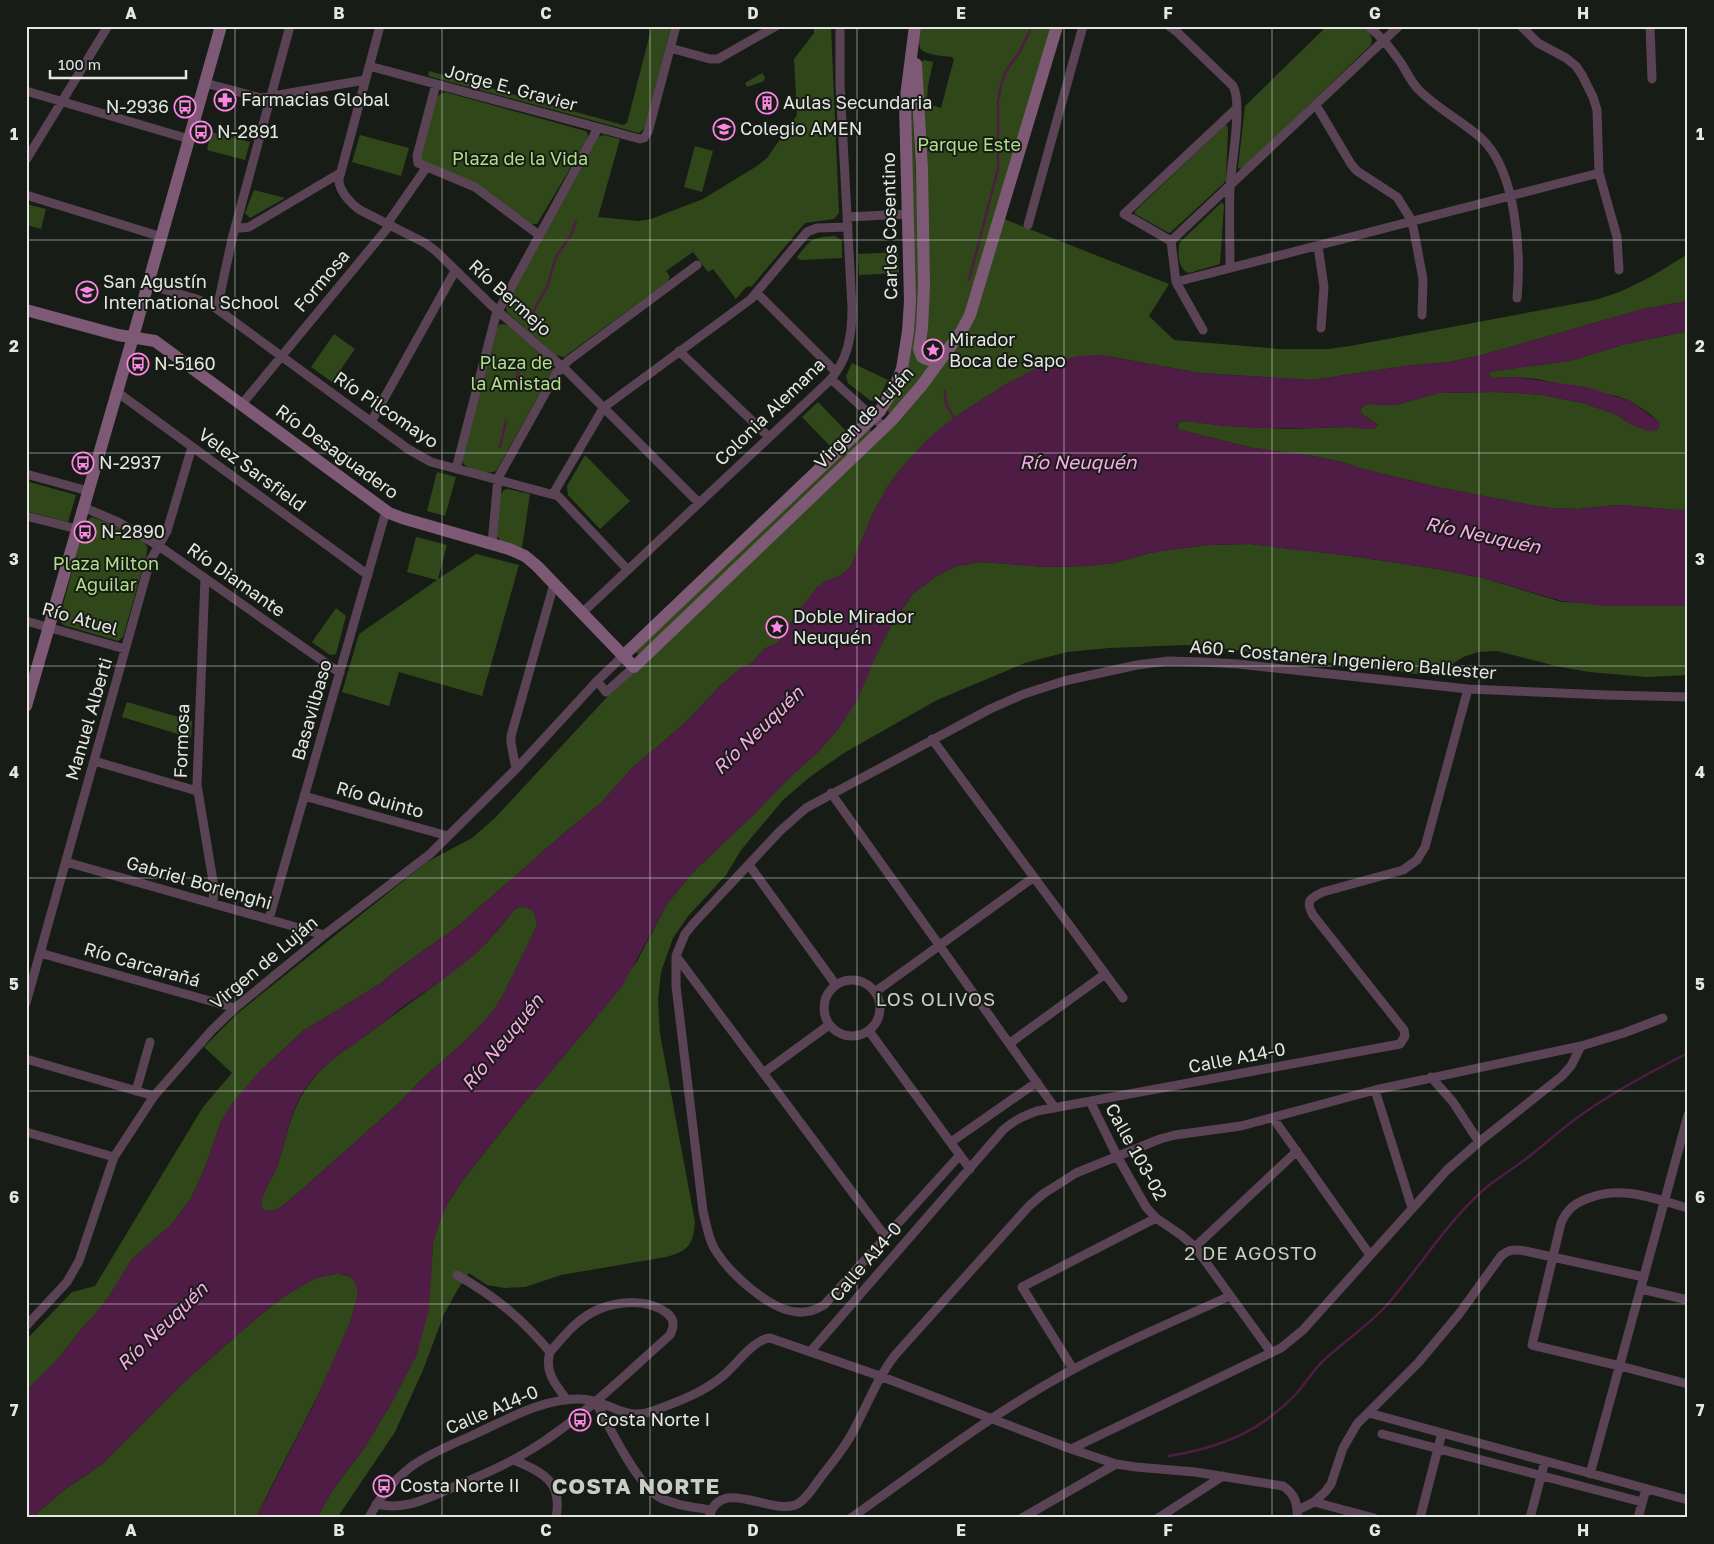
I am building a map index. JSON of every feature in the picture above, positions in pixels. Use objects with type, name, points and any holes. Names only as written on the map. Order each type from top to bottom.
[{"type":"street","points":[[26,160],[108,26]]},
{"type":"street","points":[[26,706],[221,26]]},
{"type":"street","points":[[217,309],[235,227],[290,26]]},
{"type":"street","points":[[235,227],[249,227],[340,174],[380,26]]},
{"type":"street","points":[[676,26],[670,48],[710,59],[718,59],[776,26]]},
{"type":"street","name":"Colonia Alemana","points":[[582,613],[833,376],[844,358],[851,333],[852,308],[840,84],[840,26]]},
{"type":"street","points":[[915,26],[916,84],[922,162],[924,285],[919,351],[922,357],[931,360],[938,359],[945,354]]},
{"type":"street","name":"Carlos Cosentino","points":[[874,417],[884,406],[896,382],[902,369],[907,346],[910,301],[905,104],[915,26]]},
{"type":"street","name":"Virgen de Luján","points":[[596,681],[606,692],[884,427],[914,395],[965,326],[1057,26]]},
{"type":"street","points":[[1028,225],[1083,26]]},
{"type":"street","points":[[1169,26],[1236,91],[1237,108],[1230,186],[1230,268]]},
{"type":"street","points":[[1368,26],[1385,40],[1416,87],[1431,102],[1483,140],[1490,149],[1511,196],[1519,253],[1517,298]]},
{"type":"street","points":[[1171,241],[1399,26]]},
{"type":"street","points":[[1521,26],[1538,43],[1566,58],[1576,66],[1589,87],[1597,110],[1599,173],[1617,237],[1619,270]]},
{"type":"street","points":[[1650,26],[1652,79]]},
{"type":"street","name":"Jorge E. Gravier","points":[[369,66],[598,128],[644,138],[648,132],[670,48]]},
{"type":"street","points":[[205,83],[252,96],[270,97],[366,80]]},
{"type":"street","points":[[436,84],[416,158],[418,163],[474,187],[539,235]]},
{"type":"street","points":[[26,91],[189,139]]},
{"type":"street","points":[[1316,105],[1350,164],[1357,171],[1397,197],[1412,221],[1423,279],[1422,315]]},
{"type":"street","points":[[1171,241],[1124,214],[1237,108]]},
{"type":"street","points":[[456,469],[498,311],[598,128]]},
{"type":"street","name":"Formosa","points":[[242,404],[388,224],[426,168]]},
{"type":"street","points":[[1176,282],[1599,173]]},
{"type":"street","name":"Río Bermejo","points":[[340,174],[339,186],[351,202],[360,210],[429,246],[498,311],[562,366],[699,503]]},
{"type":"street","points":[[26,196],[162,237]]},
{"type":"street","points":[[553,494],[604,408],[751,299],[804,234],[814,229],[847,222],[908,214]]},
{"type":"street","points":[[1171,241],[1176,282],[1204,330]]},
{"type":"street","points":[[1318,246],[1324,287],[1321,328]]},
{"type":"street","points":[[492,544],[497,480],[500,472],[562,366],[697,264]]},
{"type":"street","points":[[371,422],[456,271]]},
{"type":"street","name":"Río Pilcomayo","points":[[148,285],[201,300],[217,309],[419,456],[456,469],[553,494],[564,500],[628,570]]},
{"type":"street","points":[[757,293],[833,376],[884,427]]},
{"type":"street","name":"Río Desaguadero","points":[[26,310],[122,336],[149,339],[160,344],[386,511],[398,517],[492,544],[525,556],[634,667]]},
{"type":"street","points":[[679,351],[769,437]]},
{"type":"street","name":"Velez Sarsfield","points":[[117,392],[368,575]]},
{"type":"street","name":"Virgen de Luján","points":[[26,1326],[67,1282],[76,1268],[114,1157],[154,1096],[212,1030],[235,1008],[324,934],[420,862],[516,769],[596,681],[874,417]]},
{"type":"street","name":"Manuel Alberti","points":[[26,1004],[31,971],[40,953],[150,561],[167,531],[192,447]]},
{"type":"street","points":[[26,474],[88,491]]},
{"type":"street","name":"Río Diamante","points":[[83,507],[118,522],[159,546],[340,673]]},
{"type":"street","name":"Basavilbaso","points":[[269,919],[386,511]]},
{"type":"street","points":[[26,516],[77,529]]},
{"type":"street","name":"Formosa","points":[[205,578],[197,790],[214,887],[213,904]]},
{"type":"street","points":[[516,769],[511,736],[554,584]]},
{"type":"street","name":"Río Atuel","points":[[26,621],[125,649]]},
{"type":"street","name":"A60 - Costanera Ingeniero Ballester","points":[[676,956],[685,934],[693,924],[792,818],[806,808],[990,709],[1064,681],[1168,661],[1238,664],[1468,689],[1688,697]]},
{"type":"street","name":"Calle A14-0","points":[[369,1518],[376,1504],[401,1475],[414,1465],[512,1417],[553,1402],[582,1399],[632,1415],[641,1415],[702,1390],[723,1376],[756,1344],[765,1338],[810,1352],[1012,1122],[1022,1116],[1037,1111],[1400,1044],[1405,1036],[1404,1030],[1313,915],[1309,908],[1309,902],[1313,896],[1323,892],[1403,870],[1417,860],[1425,847],[1468,689]]},
{"type":"street","points":[[932,740],[1123,998]]},
{"type":"street","points":[[94,761],[197,790]]},
{"type":"street","points":[[831,793],[1055,1108]]},
{"type":"street","name":"Río Quinto","points":[[304,796],[448,836]]},
{"type":"street","name":"Gabriel Borlenghi","points":[[66,862],[324,934]]},
{"type":"street","points":[[749,865],[836,985]]},
{"type":"street","points":[[875,992],[1034,877]]},
{"type":"street","name":"Río Carcarañá","points":[[40,953],[235,1008]]},
{"type":"street","points":[[676,956],[885,1236]]},
{"type":"street","points":[[676,956],[678,1000],[703,1211],[714,1247],[721,1258],[746,1285],[763,1298],[797,1312],[815,1310],[824,1305],[960,1155]]},
{"type":"street","points":[[1010,1044],[1105,974]]},
{"type":"street","points":[[854,980],[864,982],[875,992],[880,1005],[880,1015],[876,1024],[869,1031],[852,1037],[836,1031],[829,1025],[825,1017],[825,999],[836,985],[854,980]]},
{"type":"street","points":[[595,1402],[646,1487],[660,1498],[710,1514],[721,1501],[734,1498],[787,1507],[801,1502],[850,1438],[880,1376],[907,1341],[1029,1206],[1043,1194],[1076,1173],[1175,1135],[1241,1126],[1375,1090],[1581,1046],[1663,1018]]},
{"type":"street","points":[[763,1073],[829,1025]]},
{"type":"street","points":[[869,1031],[970,1169]]},
{"type":"street","points":[[136,1091],[150,1042]]},
{"type":"street","points":[[1071,1449],[1286,1344],[1303,1330],[1447,1170],[1562,1076],[1571,1066],[1581,1046]]},
{"type":"street","points":[[26,1059],[154,1096]]},
{"type":"street","points":[[1431,1077],[1453,1102],[1479,1142]]},
{"type":"street","points":[[951,1142],[1037,1082]]},
{"type":"street","points":[[1375,1090],[1412,1208]]},
{"type":"street","name":"Calle 103-02","points":[[1090,1101],[1117,1156],[1146,1207],[1156,1218],[1195,1247],[1271,1352]]},
{"type":"street","points":[[1590,1474],[1688,1115]]},
{"type":"street","points":[[1273,1118],[1370,1255]]},
{"type":"street","points":[[26,1132],[114,1157]]},
{"type":"street","points":[[1195,1247],[1297,1151]]},
{"type":"street","points":[[1688,1208],[1618,1192],[1606,1193],[1579,1201],[1570,1207],[1564,1214],[1561,1223],[1532,1345],[1688,1384]]},
{"type":"street","points":[[1073,1369],[1022,1287],[1156,1218]]},
{"type":"street","points":[[810,1352],[880,1376],[1071,1449],[1116,1464],[1223,1476],[1283,1486],[1293,1495],[1297,1514],[1314,1502],[1331,1484],[1349,1436],[1357,1424],[1418,1363],[1506,1252],[1517,1249],[1644,1277]]},
{"type":"street","points":[[457,1275],[484,1290],[508,1308],[530,1328],[550,1352]]},
{"type":"street","points":[[1641,1288],[1688,1300]]},
{"type":"street","points":[[851,1518],[992,1418],[1073,1369],[1230,1296]]},
{"type":"street","points":[[376,1504],[398,1507],[420,1502],[514,1460],[539,1444],[595,1402],[670,1335],[674,1323],[672,1318],[661,1309],[646,1304],[628,1303],[608,1306],[580,1320],[550,1352],[549,1374],[552,1381],[567,1400]]},
{"type":"street","points":[[1369,1413],[1688,1500]]},
{"type":"street","points":[[1420,1518],[1442,1433]]},
{"type":"street","points":[[1382,1434],[1642,1502]]},
{"type":"street","points":[[514,1460],[537,1470],[554,1485],[558,1502],[556,1518]]},
{"type":"street","points":[[1530,1518],[1546,1461]]},
{"type":"street","points":[[1022,1518],[1116,1464]]},
{"type":"street","points":[[1158,1518],[1223,1476]]},
{"type":"street","points":[[1638,1518],[1646,1488]]},
{"type":"street","points":[[1314,1502],[1374,1518]]},
{"type":"green space","points":[[652,26],[671,26],[645,128],[639,133],[428,76],[429,71],[623,125],[627,123]]},
{"type":"green space","points":[[814,26],[831,26],[839,213],[834,219],[805,223],[752,286],[746,287],[736,299],[713,269],[708,272],[693,252],[666,271],[670,277],[667,282],[564,357],[555,355],[508,313],[507,303],[598,137],[604,135],[620,139],[598,217],[639,221],[651,219],[703,199],[767,158],[797,115],[794,59],[814,33]]},
{"type":"green space","name":"Parque Este","points":[[921,26],[1053,26],[966,314],[941,353],[925,355],[921,62],[924,60],[933,62],[927,101],[941,108],[954,59],[952,57],[934,55],[920,48]]},
{"type":"green space","points":[[1327,26],[1348,26],[1364,29],[1369,32],[1372,38],[1371,45],[1242,169],[1238,168],[1245,106]]},
{"type":"green space","points":[[762,73],[765,77],[764,81],[747,87],[745,83]]},
{"type":"green space","points":[[911,85],[921,277],[915,349],[931,365],[890,413],[888,409],[905,373]]},
{"type":"green space","name":"Plaza de la Vida","points":[[445,92],[586,131],[588,135],[587,140],[537,224],[531,224],[479,185],[423,163],[420,156],[437,96]]},
{"type":"green space","points":[[1225,125],[1228,129],[1226,180],[1223,184],[1169,233],[1135,214],[1135,211]]},
{"type":"green space","points":[[211,132],[250,142],[245,160],[207,150]]},
{"type":"green space","points":[[360,135],[409,148],[401,176],[352,162]]},
{"type":"green space","points":[[695,146],[713,151],[702,192],[684,187]]},
{"type":"green space","points":[[254,190],[285,198],[250,218],[245,213]]},
{"type":"green space","points":[[1222,202],[1224,205],[1220,264],[1189,273],[1185,271],[1179,260],[1180,242]]},
{"type":"green space","points":[[26,204],[46,209],[41,229],[26,225]]},
{"type":"green space","points":[[1004,219],[1169,284],[1149,316],[1174,340],[1280,349],[1328,349],[1350,346],[1595,300],[1632,286],[1688,254],[1688,301],[1643,309],[1482,355],[1449,362],[1405,366],[1312,380],[1200,373],[1101,355],[1041,366],[1008,383],[961,413],[924,443],[900,470],[888,486],[872,515],[851,566],[841,575],[824,582],[795,616],[779,642],[764,649],[752,663],[741,668],[721,685],[686,722],[631,769],[601,803],[458,926],[380,984],[303,1031],[259,1072],[222,1119],[204,1170],[191,1198],[172,1224],[132,1259],[97,1312],[57,1360],[26,1391],[26,1340],[72,1292],[95,1286],[203,1107],[232,1073],[204,1047],[239,1012],[427,862],[472,838],[495,818],[609,695],[874,442],[969,329]]},
{"type":"green space","points":[[835,236],[842,241],[842,258],[800,260],[797,257],[813,240],[821,237]]},
{"type":"green space","points":[[898,252],[899,273],[859,275],[858,254]]},
{"type":"green space","name":"Plaza de la Amistad","points":[[500,324],[507,325],[553,365],[553,370],[496,471],[483,472],[466,466],[463,463],[463,459],[497,328]]},
{"type":"green space","points":[[1688,331],[1688,511],[1617,505],[1578,509],[1551,508],[1525,504],[1437,487],[1308,455],[1253,448],[1180,430],[1177,427],[1179,422],[1187,421],[1226,426],[1287,429],[1348,427],[1372,429],[1378,425],[1360,411],[1363,406],[1368,404],[1396,405],[1439,393],[1495,392],[1542,395],[1583,403],[1615,414],[1632,425],[1659,428],[1658,421],[1650,414],[1630,401],[1617,396],[1537,379],[1516,377],[1492,378],[1488,374],[1508,369],[1570,361],[1626,344]]},
{"type":"green space","points":[[334,334],[355,349],[332,382],[311,367]]},
{"type":"green space","points":[[852,363],[888,380],[878,400],[871,401],[848,383],[846,376]]},
{"type":"green space","points":[[818,402],[846,431],[830,446],[802,417]]},
{"type":"green space","points":[[868,429],[872,433],[640,654],[636,653],[636,651]]},
{"type":"green space","points":[[585,455],[630,501],[600,529],[568,495],[567,486]]},
{"type":"green space","points":[[437,472],[456,477],[445,516],[427,511]]},
{"type":"green space","points":[[26,481],[76,495],[68,522],[26,511]]},
{"type":"green space","points":[[508,489],[530,494],[522,548],[501,541],[497,536],[500,496],[504,490]]},
{"type":"green space","name":"Plaza Milton Aguilar","points":[[92,517],[137,537],[143,541],[147,548],[123,637],[118,641],[63,625],[59,620],[85,522]]},
{"type":"green space","points":[[416,537],[447,545],[438,579],[476,554],[519,565],[482,696],[399,672],[389,706],[342,692],[359,634],[437,580],[407,572]]},
{"type":"green space","points":[[1250,544],[1437,569],[1483,578],[1562,602],[1688,606],[1688,675],[1647,677],[1589,672],[1497,651],[1478,652],[1463,657],[1436,672],[1416,674],[1186,645],[1109,648],[1067,652],[1025,663],[937,700],[844,753],[811,776],[783,800],[741,850],[726,875],[689,915],[673,938],[661,972],[658,1000],[660,1034],[695,1222],[693,1236],[688,1246],[674,1255],[561,1275],[525,1287],[505,1288],[487,1285],[469,1273],[444,1314],[423,1370],[395,1432],[337,1518],[317,1518],[332,1491],[365,1447],[392,1402],[417,1354],[431,1274],[433,1242],[448,1203],[462,1181],[594,1020],[637,961],[667,904],[693,872],[820,750],[839,728],[892,624],[913,594],[937,576],[957,566],[981,562],[1047,567],[1087,566],[1115,563],[1150,553],[1176,549],[1210,545]]},
{"type":"green space","points":[[336,608],[346,616],[336,654],[330,655],[312,642]]},
{"type":"green space","points":[[127,702],[192,721],[191,738],[122,717]]},
{"type":"green space","points":[[521,907],[532,910],[536,920],[536,928],[504,993],[496,1007],[482,1024],[421,1080],[398,1104],[290,1200],[272,1211],[262,1209],[262,1199],[277,1167],[291,1119],[304,1092],[318,1073],[341,1053],[434,986],[478,951],[495,934],[515,909]]},
{"type":"green space","points":[[336,1274],[349,1276],[356,1283],[357,1300],[353,1315],[322,1387],[256,1518],[31,1518],[67,1488],[101,1465],[181,1385],[253,1321],[286,1295],[316,1278]]},
{"type":"water","name":"Río Neuquén","points":[[1688,301],[1688,331],[1626,344],[1570,361],[1508,369],[1491,372],[1488,375],[1492,378],[1516,377],[1587,387],[1630,401],[1658,421],[1660,424],[1657,431],[1645,430],[1632,425],[1615,414],[1583,403],[1542,395],[1495,392],[1439,393],[1396,405],[1368,404],[1363,406],[1360,411],[1377,424],[1376,428],[1372,429],[1345,427],[1246,427],[1187,421],[1179,422],[1176,426],[1180,430],[1253,448],[1308,455],[1342,462],[1437,487],[1525,504],[1551,508],[1578,509],[1617,505],[1688,511],[1688,606],[1604,606],[1562,601],[1483,578],[1437,569],[1250,544],[1210,545],[1176,549],[1150,553],[1115,563],[1087,566],[1047,567],[981,562],[957,566],[937,576],[913,594],[892,624],[857,701],[839,728],[820,750],[693,872],[667,904],[621,988],[520,1108],[462,1181],[448,1203],[433,1242],[429,1309],[417,1354],[392,1402],[365,1447],[332,1491],[317,1518],[256,1518],[315,1402],[350,1322],[357,1296],[357,1286],[351,1277],[344,1274],[316,1278],[286,1295],[253,1321],[181,1385],[101,1465],[67,1488],[31,1518],[26,1518],[26,1391],[57,1360],[97,1312],[132,1259],[172,1224],[191,1198],[204,1170],[222,1119],[233,1102],[259,1072],[303,1031],[380,984],[458,926],[601,803],[631,769],[686,722],[721,685],[741,668],[752,663],[764,649],[779,642],[795,616],[817,587],[841,575],[851,566],[872,515],[888,486],[924,443],[938,430],[1008,383],[1041,366],[1078,356],[1101,355],[1200,373],[1312,380],[1405,366],[1449,362],[1482,355],[1643,309]],"holes":[[[526,907],[534,913],[536,928],[504,993],[496,1007],[482,1024],[421,1080],[398,1104],[290,1200],[272,1211],[262,1209],[262,1200],[277,1167],[294,1110],[310,1082],[333,1059],[464,964],[484,945],[515,909]]]},
{"type":"waterway","points":[[969,280],[998,169],[998,102],[1001,85],[1006,71],[1019,53],[1032,26]]},
{"type":"waterway","points":[[529,325],[534,310],[547,287],[556,257],[571,235],[576,221]]},
{"type":"waterway","points":[[514,388],[518,372]]},
{"type":"waterway","points":[[945,391],[946,404],[955,420]]},
{"type":"waterway","points":[[500,447],[506,421]]},
{"type":"waterway","points":[[1169,1456],[1222,1443],[1268,1419],[1296,1394],[1322,1362],[1387,1305],[1444,1232],[1486,1187],[1539,1149],[1587,1110],[1630,1084],[1688,1053]]},
{"type":"place","name":"Farmacias Global","points":[[225,100]]},
{"type":"place","name":"Aulas Secundaria","points":[[767,103]]},
{"type":"place","name":"N-2936","points":[[185,107]]},
{"type":"place","name":"Colegio AMEN","points":[[724,129]]},
{"type":"place","name":"N-2891","points":[[201,132]]},
{"type":"place","name":"San Agustín International School","points":[[87,292]]},
{"type":"place","name":"Mirador Boca de Sapo","points":[[933,350]]},
{"type":"place","name":"N-5160","points":[[138,364]]},
{"type":"place","name":"N-2937","points":[[83,463]]},
{"type":"place","name":"N-2890","points":[[85,532]]},
{"type":"place","name":"Doble Mirador Neuquén","points":[[777,627]]},
{"type":"place","name":"Costa Norte I","points":[[580,1420]]},
{"type":"place","name":"Costa Norte II","points":[[384,1486]]},
{"type":"district","name":"LOS OLIVOS","points":[[936,999]]},
{"type":"district","name":"2 DE AGOSTO","points":[[1251,1253]]},
{"type":"district","name":"COSTA NORTE","points":[[636,1486]]}]
